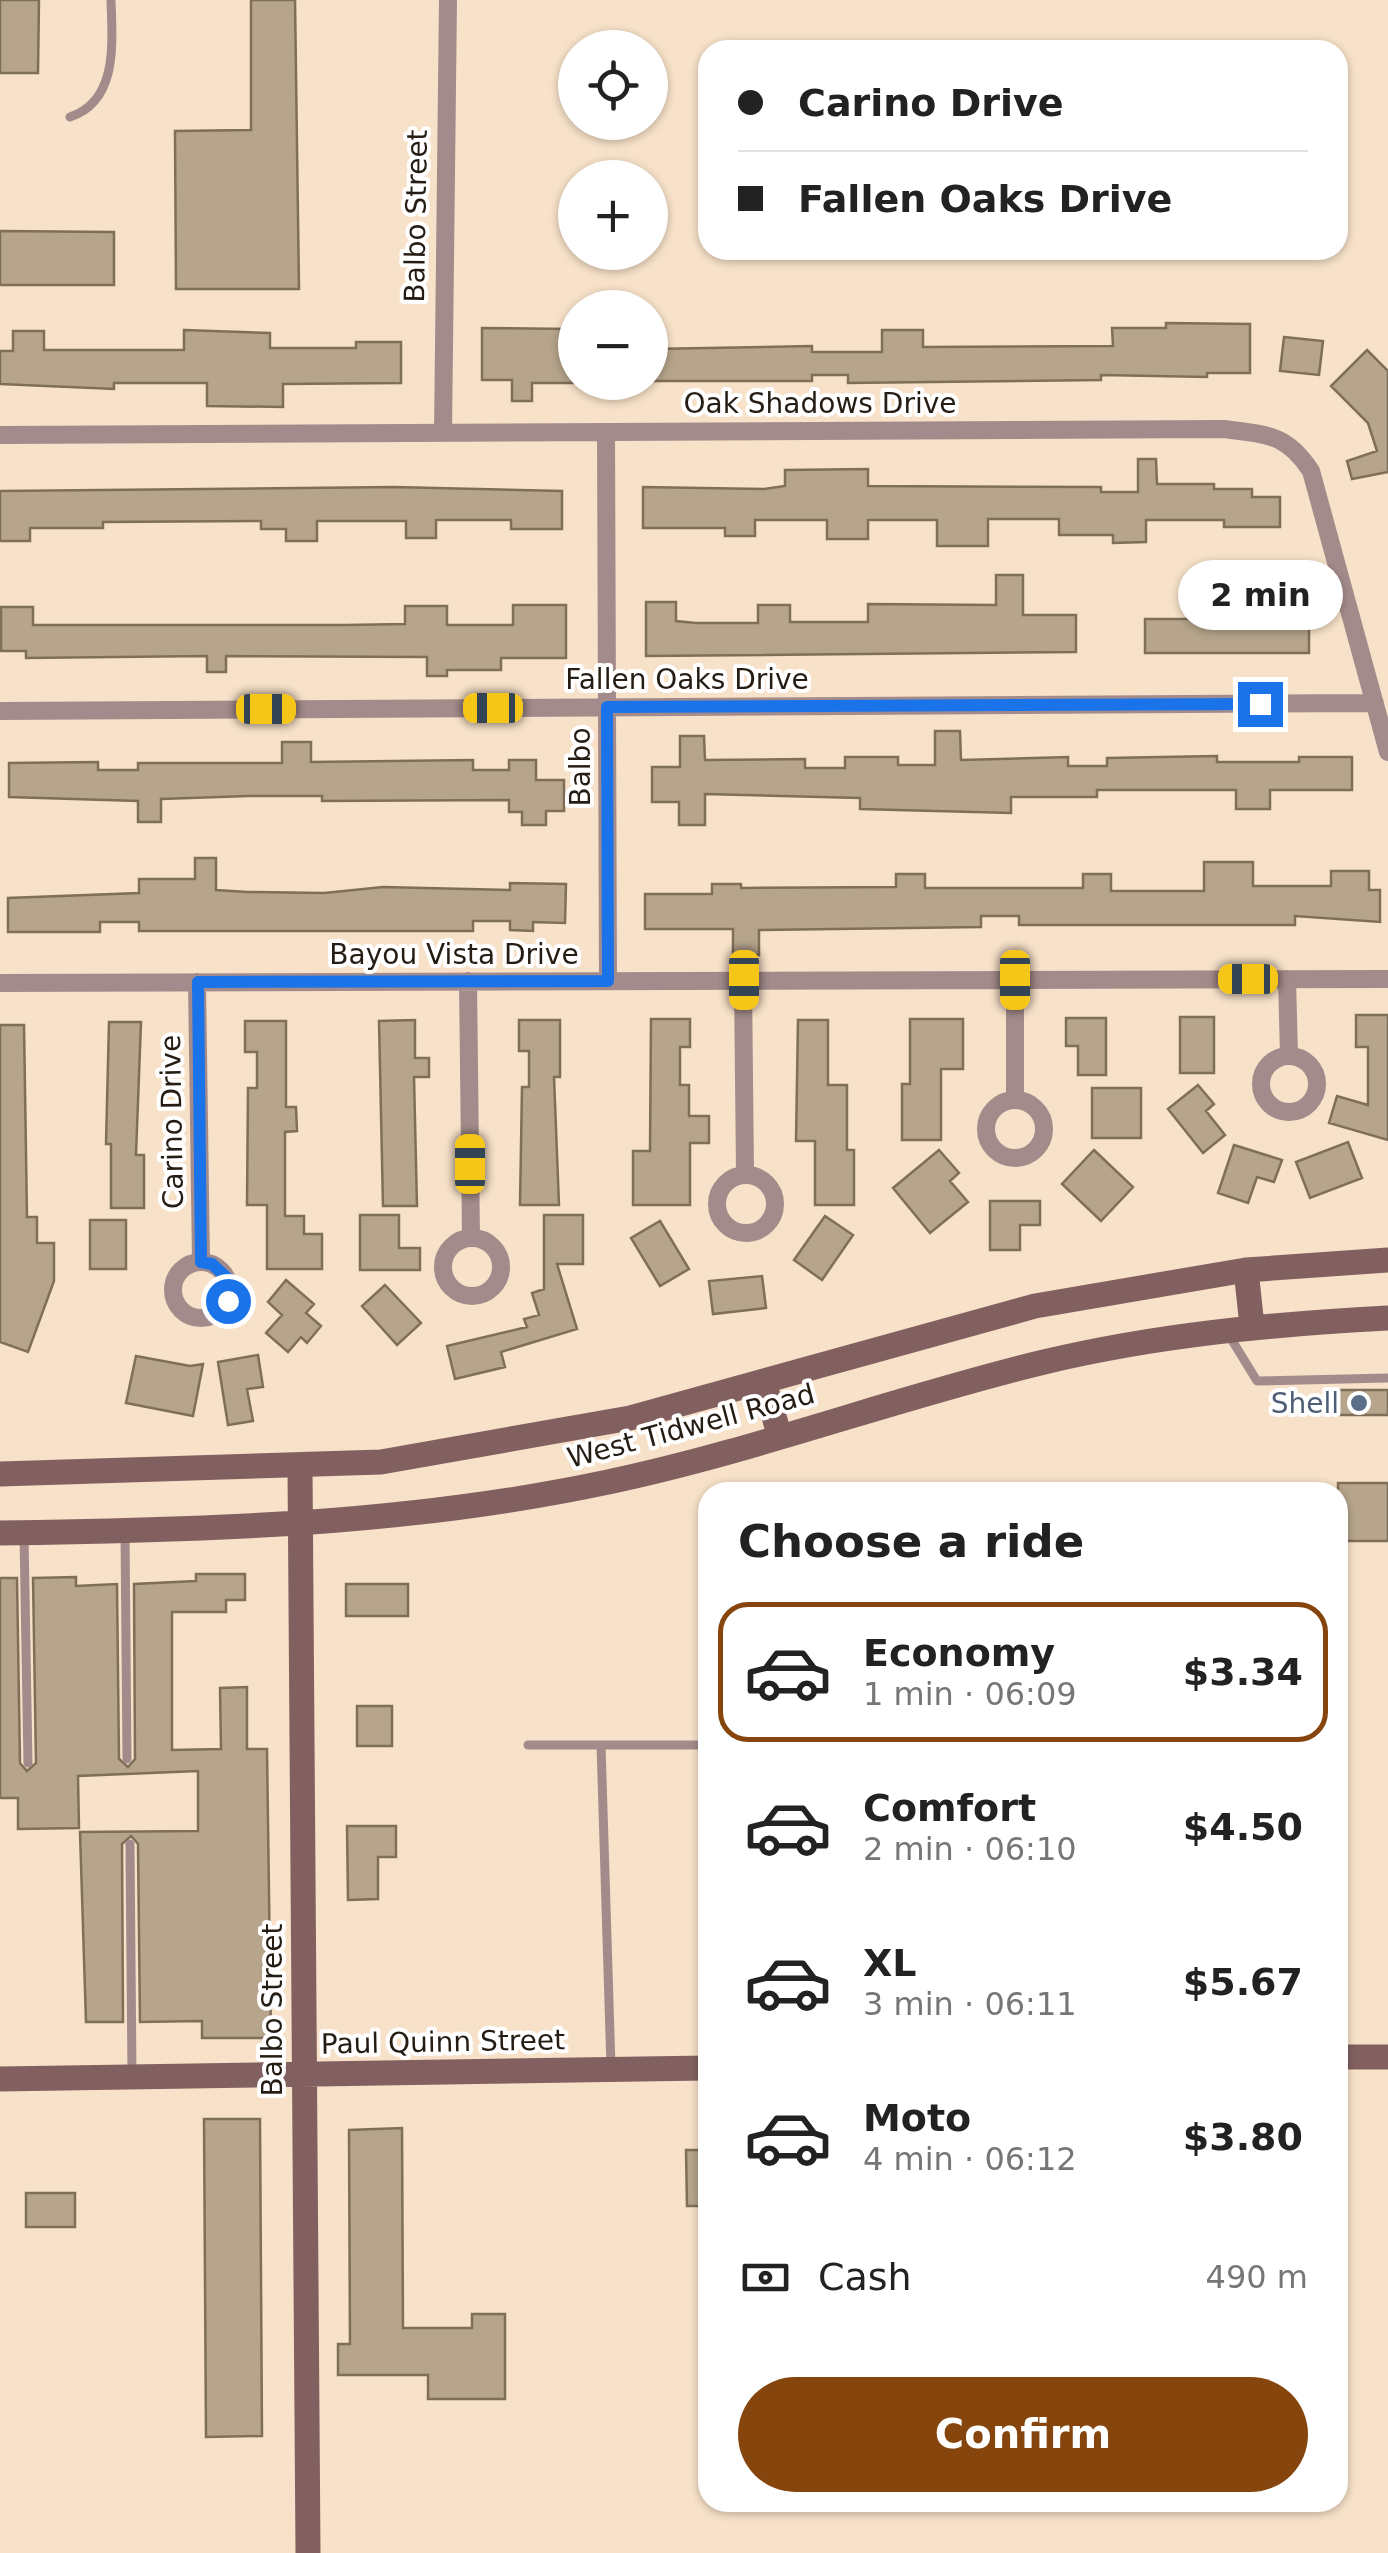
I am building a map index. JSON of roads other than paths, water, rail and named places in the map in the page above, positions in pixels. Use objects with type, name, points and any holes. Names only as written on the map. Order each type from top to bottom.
[{"type":"main road","name":"West Tidwell Road","points":[[0,1474],[382,1462],[513,1442],[630,1418],[1036,1306],[1246,1270],[1388,1260]]},
{"type":"main road","points":[[1246,1270],[1252,1326]]},
{"type":"main road","name":"West Tidwell Road","points":[[12,1532],[302,1525],[424,1514],[523,1499],[612,1481],[1046,1362],[1252,1326],[1388,1318]]},
{"type":"main road","points":[[764,1382],[779,1434]]},
{"type":"main road","name":"Balbo Street","points":[[300,1467],[308,2553]]},
{"type":"main road","points":[[1348,2058],[1388,2057]]},
{"type":"main road","name":"Paul Quinn Street","points":[[0,2079],[698,2068]]},
{"type":"street","name":"Balbo Street","points":[[444,433],[448,0]]},
{"type":"street","name":"Oak Shadows Drive","points":[[0,435],[1224,429],[1272,436],[1294,446],[1314,483],[1388,752]]},
{"type":"street","name":"Balbo","points":[[606,432],[608,981]]},
{"type":"street","name":"Fallen Oaks Drive","points":[[0,710],[1375,703]]},
{"type":"street","name":"Bayou Vista Drive","points":[[0,983],[1388,978]]},
{"type":"street","points":[[1287,979],[1289,1055]]},
{"type":"street","points":[[744,980],[745,1174]]},
{"type":"street","points":[[1015,980],[1015,1099]]},
{"type":"street","name":"Carino Drive","points":[[198,982],[201,1262]]},
{"type":"street","points":[[468,982],[472,1238]]},
{"type":"lane","points":[[70,117],[82,113],[107,84],[111,0]]},
{"type":"lane","points":[[1225,1330],[1257,1381],[1388,1378]]},
{"type":"lane","points":[[124,1531],[127,1760]]},
{"type":"lane","points":[[12,1532],[28,1762]]},
{"type":"lane","points":[[528,1745],[698,1745]]},
{"type":"lane","points":[[602,1745],[611,2070]]},
{"type":"lane","points":[[130,1844],[132,2077]]},
{"type":"place","name":"Shell","points":[[1359,1403]]}]
